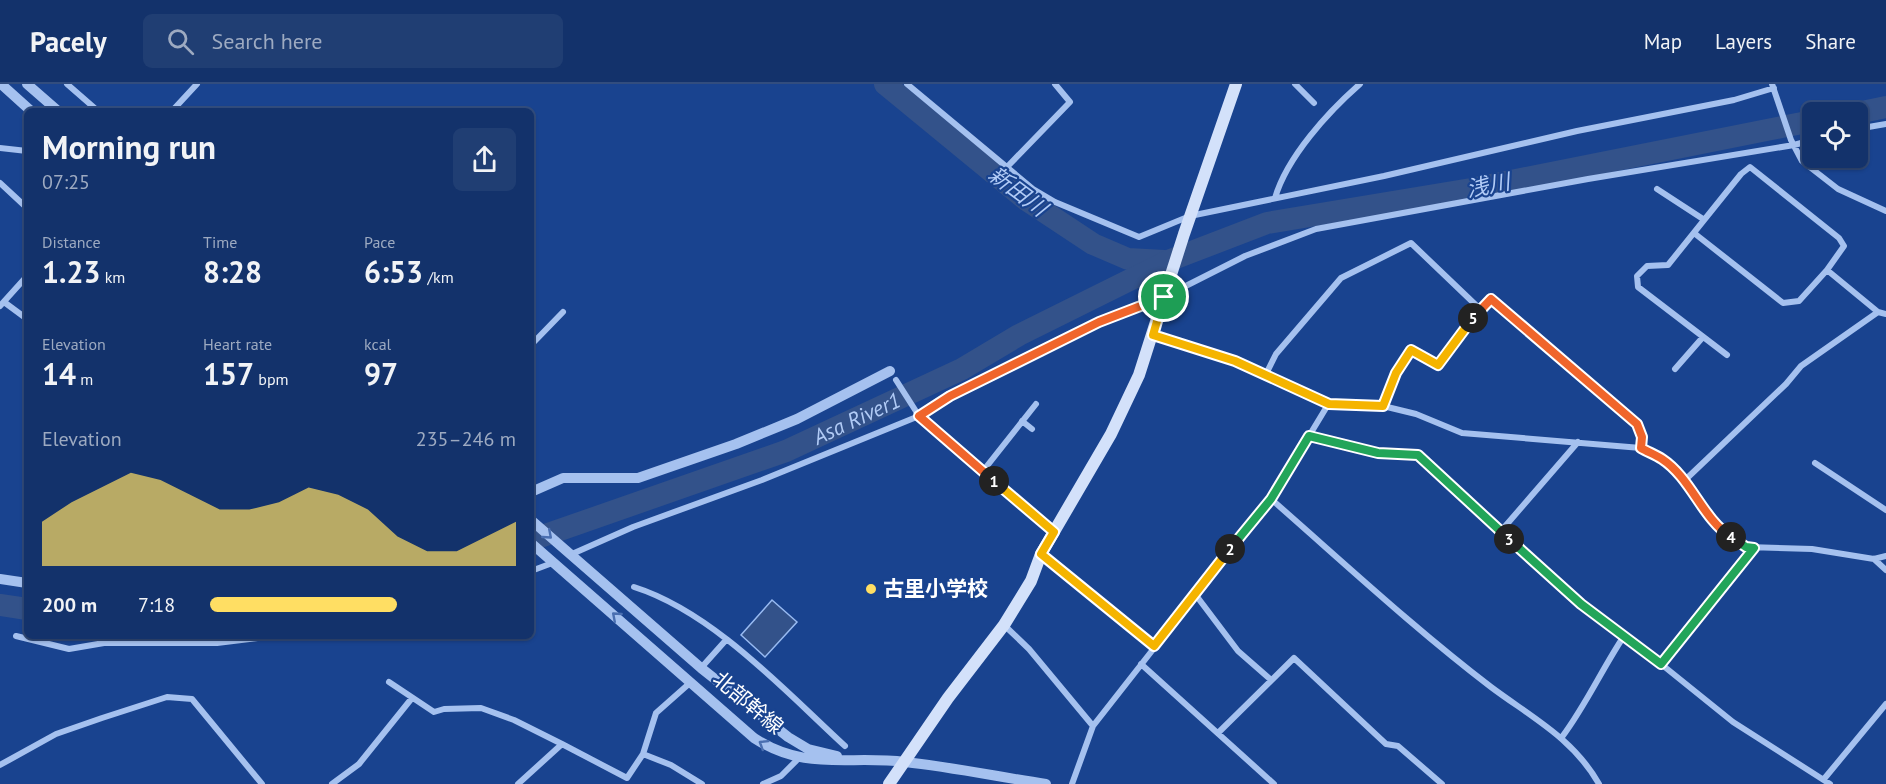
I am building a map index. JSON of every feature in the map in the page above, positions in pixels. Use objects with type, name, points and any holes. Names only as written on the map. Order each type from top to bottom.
[{"type":"main road","points":[[890,784],[903,762],[1004,625],[1030,581],[1041,554],[1111,434],[1139,375],[1234,85]]},
{"type":"street","points":[[1,84],[29,108]]},
{"type":"street","points":[[27,84],[55,108]]},
{"type":"street","points":[[67,84],[95,108]]},
{"type":"street","points":[[175,108],[197,84]]},
{"type":"street","points":[[907,84],[1033,189],[1055,202],[1139,237],[1191,216],[1577,131],[1734,100],[1774,88],[1792,143],[1802,161],[1838,189],[1874,203],[1886,211]]},
{"type":"street","points":[[1008,166],[1070,102],[1055,84]]},
{"type":"street","points":[[1295,84],[1314,103]]},
{"type":"street","points":[[1275,198],[1280,181],[1296,156],[1344,98],[1360,84]]},
{"type":"street","points":[[1868,127],[1886,124]]},
{"type":"street","points":[[569,552],[762,480],[919,416],[950,396],[1099,322],[1245,256],[1316,229],[1588,178],[1802,142]]},
{"type":"street","points":[[0,148],[24,151]]},
{"type":"street","points":[[1694,233],[1784,303],[1799,301],[1827,270],[1844,246],[1839,238],[1750,167],[1741,174],[1668,265],[1647,266],[1637,276],[1638,287],[1727,355]]},
{"type":"street","points":[[0,183],[24,205]]},
{"type":"street","points":[[1657,189],[1703,219]]},
{"type":"street","points":[[1266,374],[1276,354],[1341,278],[1411,243],[1480,309]]},
{"type":"street","points":[[1827,270],[1878,312],[1886,314]]},
{"type":"street","points":[[24,279],[2,304],[24,317]]},
{"type":"street","points":[[1383,406],[1396,373],[1411,350],[1438,365],[1480,309],[1491,299],[1637,424],[1642,437],[1641,448]]},
{"type":"street","points":[[534,342],[563,312]]},
{"type":"street","points":[[1684,481],[1786,384],[1801,366],[1878,312]]},
{"type":"street","points":[[1153,335],[1266,374],[1329,404],[1383,406],[1416,414],[1462,433],[1641,448],[1663,459],[1684,481],[1722,531],[1746,547],[1812,549],[1874,559],[1886,556]]},
{"type":"street","points":[[1674,369],[1703,337]]},
{"type":"street","points":[[534,491],[563,478],[638,478],[736,444],[893,376],[919,416],[1054,532]]},
{"type":"street","points":[[983,471],[1036,404]]},
{"type":"street","points":[[1072,784],[1093,726],[1271,499],[1329,404]]},
{"type":"street","points":[[1022,421],[1032,429]]},
{"type":"street","points":[[1309,436],[1378,453],[1418,455],[1581,604],[1733,722],[1830,784]]},
{"type":"street","points":[[1501,531],[1578,442]]},
{"type":"street","points":[[1815,463],[1886,510]]},
{"type":"street","points":[[1271,499],[1491,687],[1562,737],[1584,760],[1599,784]]},
{"type":"street","name":"北部幹線","points":[[534,523],[701,668],[797,743],[829,755],[860,760]]},
{"type":"street","name":"北部幹線","points":[[534,546],[692,681],[754,738],[778,753],[798,759],[860,760]]},
{"type":"street","points":[[1661,664],[1754,548]]},
{"type":"street","points":[[1041,554],[1154,646]]},
{"type":"street","points":[[1874,559],[1886,570]]},
{"type":"street","points":[[534,570],[555,562]]},
{"type":"street","points":[[0,579],[24,583]]},
{"type":"street","points":[[634,587],[655,593],[726,640],[845,746]]},
{"type":"street","points":[[1195,594],[1238,651],[1270,679]]},
{"type":"street","points":[[1004,625],[1029,648],[1093,726]]},
{"type":"street","points":[[16,636],[24,638]]},
{"type":"street","points":[[1562,737],[1585,706],[1600,674],[1624,636]]},
{"type":"street","points":[[28,639],[69,649],[104,643],[217,643],[249,639]]},
{"type":"street","points":[[701,668],[726,640]]},
{"type":"street","points":[[1219,732],[1294,657],[1386,744],[1398,746],[1442,784]]},
{"type":"street","points":[[1141,664],[1274,784]]},
{"type":"street","points":[[389,682],[434,712],[444,709],[481,708],[514,720],[627,778],[644,754],[656,713],[692,681]]},
{"type":"street","points":[[0,765],[56,734],[167,697],[192,699],[262,784]]},
{"type":"street","points":[[333,784],[359,764],[412,698]]},
{"type":"street","points":[[1824,779],[1886,704]]},
{"type":"street","points":[[518,784],[562,744]]},
{"type":"street","points":[[644,754],[671,765],[702,784]]},
{"type":"street","points":[[763,784],[781,776],[798,759]]},
{"type":"street","points":[[860,760],[903,762],[1046,784]]},
{"type":"water","points":[[772,600],[797,622],[765,657],[741,635]]},
{"type":"waterway","name":"新田川","points":[[885,84],[1025,199],[1093,244],[1128,259],[1164,261]]},
{"type":"waterway","name":"浅川","points":[[1868,111],[1886,107]]},
{"type":"waterway","name":"Asa River1","points":[[534,539],[786,451],[962,369],[1019,335],[1168,261],[1267,223],[1471,189],[1802,123]]},
{"type":"waterway","name":"Asa River1","points":[[0,605],[24,609]]},
{"type":"place","name":"古里小学校","points":[[871,589]]},
{"type":"route","points":[[1164,297],[1153,335],[1235,361],[1329,404],[1383,406],[1396,373],[1411,350],[1438,365],[1480,309],[1491,299],[1637,424],[1642,437],[1641,448],[1663,459],[1684,481],[1722,531],[1746,547],[1754,548],[1661,664],[1581,604],[1418,455],[1378,453],[1309,436],[1271,499],[1154,646],[1041,554],[1054,532],[919,416],[950,396],[1099,322],[1164,297]]}]
